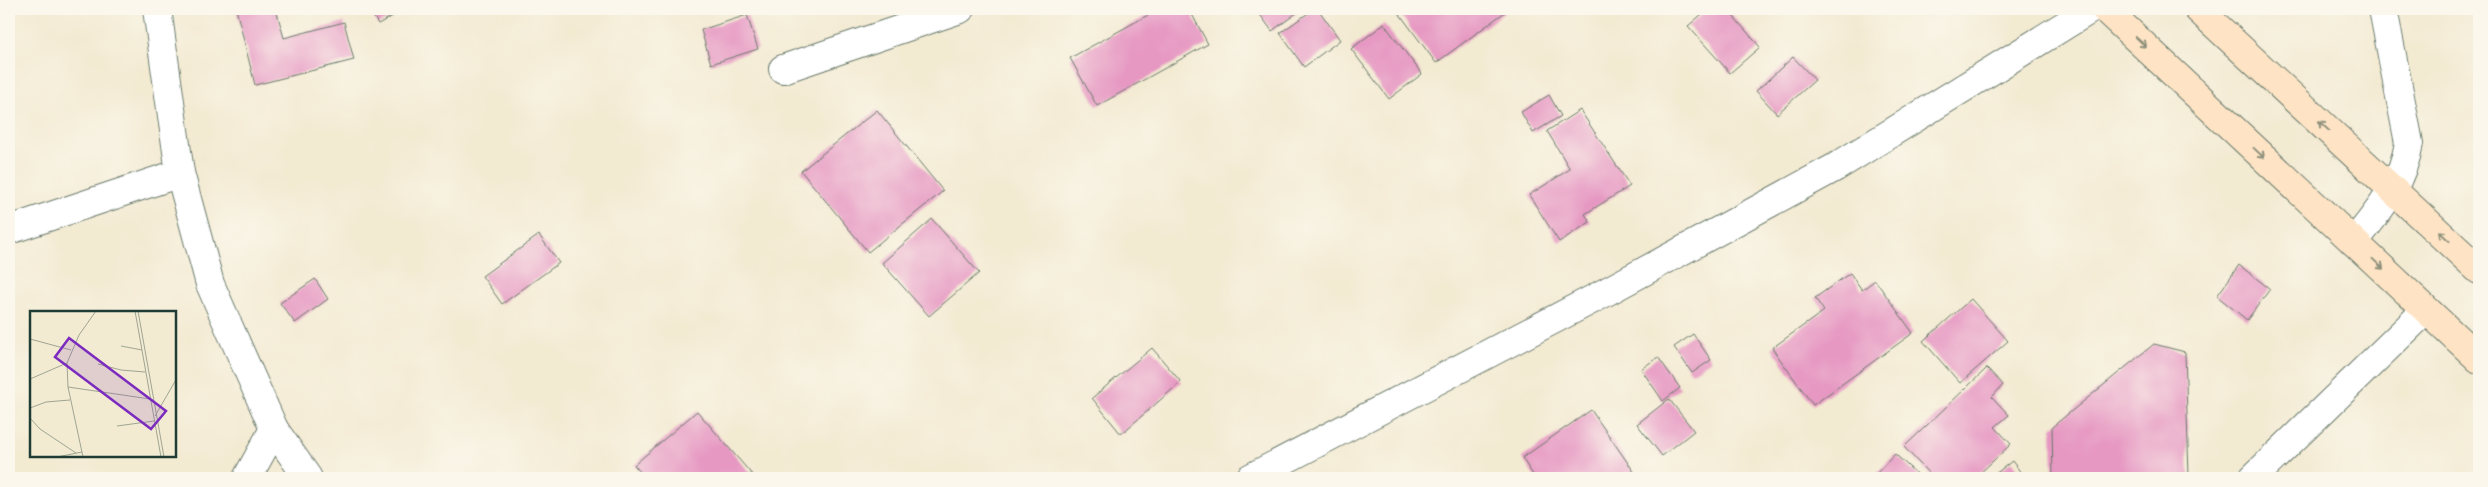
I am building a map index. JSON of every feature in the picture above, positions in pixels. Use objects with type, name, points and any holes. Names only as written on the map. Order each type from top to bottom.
[{"type":"street","points":[[157,9],[180,173],[210,284],[274,429],[308,478]]},
{"type":"street","points":[[784,69],[960,9]]},
{"type":"street","points":[[1250,478],[1595,298],[1836,167],[2091,9]]},
{"type":"street","points":[[2105,9],[2479,359]]},
{"type":"street","points":[[2198,9],[2479,270]]},
{"type":"street","points":[[2354,242],[2394,190],[2406,159],[2409,143],[2383,9]]},
{"type":"street","points":[[9,230],[180,173]]},
{"type":"street","points":[[2253,478],[2426,310]]},
{"type":"street","points":[[247,478],[274,429]]},
{"type":"building","points":[[236,9],[276,9],[284,38],[344,22],[354,60],[255,85]]},
{"type":"building","points":[[369,9],[406,9],[378,24]]},
{"type":"building","points":[[1159,9],[1189,9],[1208,44],[1097,106],[1070,58]]},
{"type":"building","points":[[1256,9],[1302,9],[1272,31]]},
{"type":"building","points":[[1314,9],[1318,9],[1340,40],[1304,67],[1280,33]]},
{"type":"building","points":[[1396,9],[1509,9],[1436,63]]},
{"type":"building","points":[[1708,9],[1727,9],[1760,47],[1730,73],[1688,26]]},
{"type":"building","points":[[747,15],[758,49],[711,64],[701,30]]},
{"type":"building","points":[[1384,24],[1422,74],[1389,99],[1351,49]]},
{"type":"building","points":[[1793,57],[1815,80],[1777,114],[1756,91]]},
{"type":"building","points":[[1549,95],[1561,116],[1533,133],[1521,112]]},
{"type":"building","points":[[877,110],[943,191],[868,252],[801,171]]},
{"type":"building","points":[[1580,110],[1630,186],[1585,214],[1590,222],[1559,242],[1529,195],[1570,169],[1547,131]]},
{"type":"building","points":[[932,219],[979,273],[929,316],[882,263]]},
{"type":"building","points":[[539,235],[559,263],[502,304],[482,276]]},
{"type":"building","points":[[2239,265],[2270,289],[2247,320],[2217,296]]},
{"type":"building","points":[[1850,273],[1862,290],[1875,280],[1913,333],[1813,405],[1772,348],[1824,311],[1815,298]]},
{"type":"building","points":[[315,279],[328,299],[295,323],[280,303]]},
{"type":"building","points":[[1971,299],[2008,341],[1960,383],[1923,341]]},
{"type":"building","points":[[1693,334],[1711,360],[1692,373],[1674,347]]},
{"type":"building","points":[[2154,344],[2185,352],[2189,476],[2053,478],[2052,427]]},
{"type":"building","points":[[1152,348],[1181,382],[1121,434],[1092,398]]},
{"type":"building","points":[[1658,357],[1680,388],[1663,401],[1641,369]]},
{"type":"building","points":[[1987,368],[2003,385],[1992,397],[2009,415],[1995,427],[2011,444],[1975,478],[1933,478],[1904,447]]},
{"type":"building","points":[[1669,399],[1694,431],[1662,456],[1637,424]]},
{"type":"building","points":[[1591,410],[1637,476],[1635,478],[1535,478],[1522,458]]},
{"type":"building","points":[[697,411],[755,478],[646,478],[634,465]]},
{"type":"building","points":[[1895,454],[1921,478],[1872,478]]},
{"type":"building","points":[[2012,461],[2025,478],[1990,478]]}]
